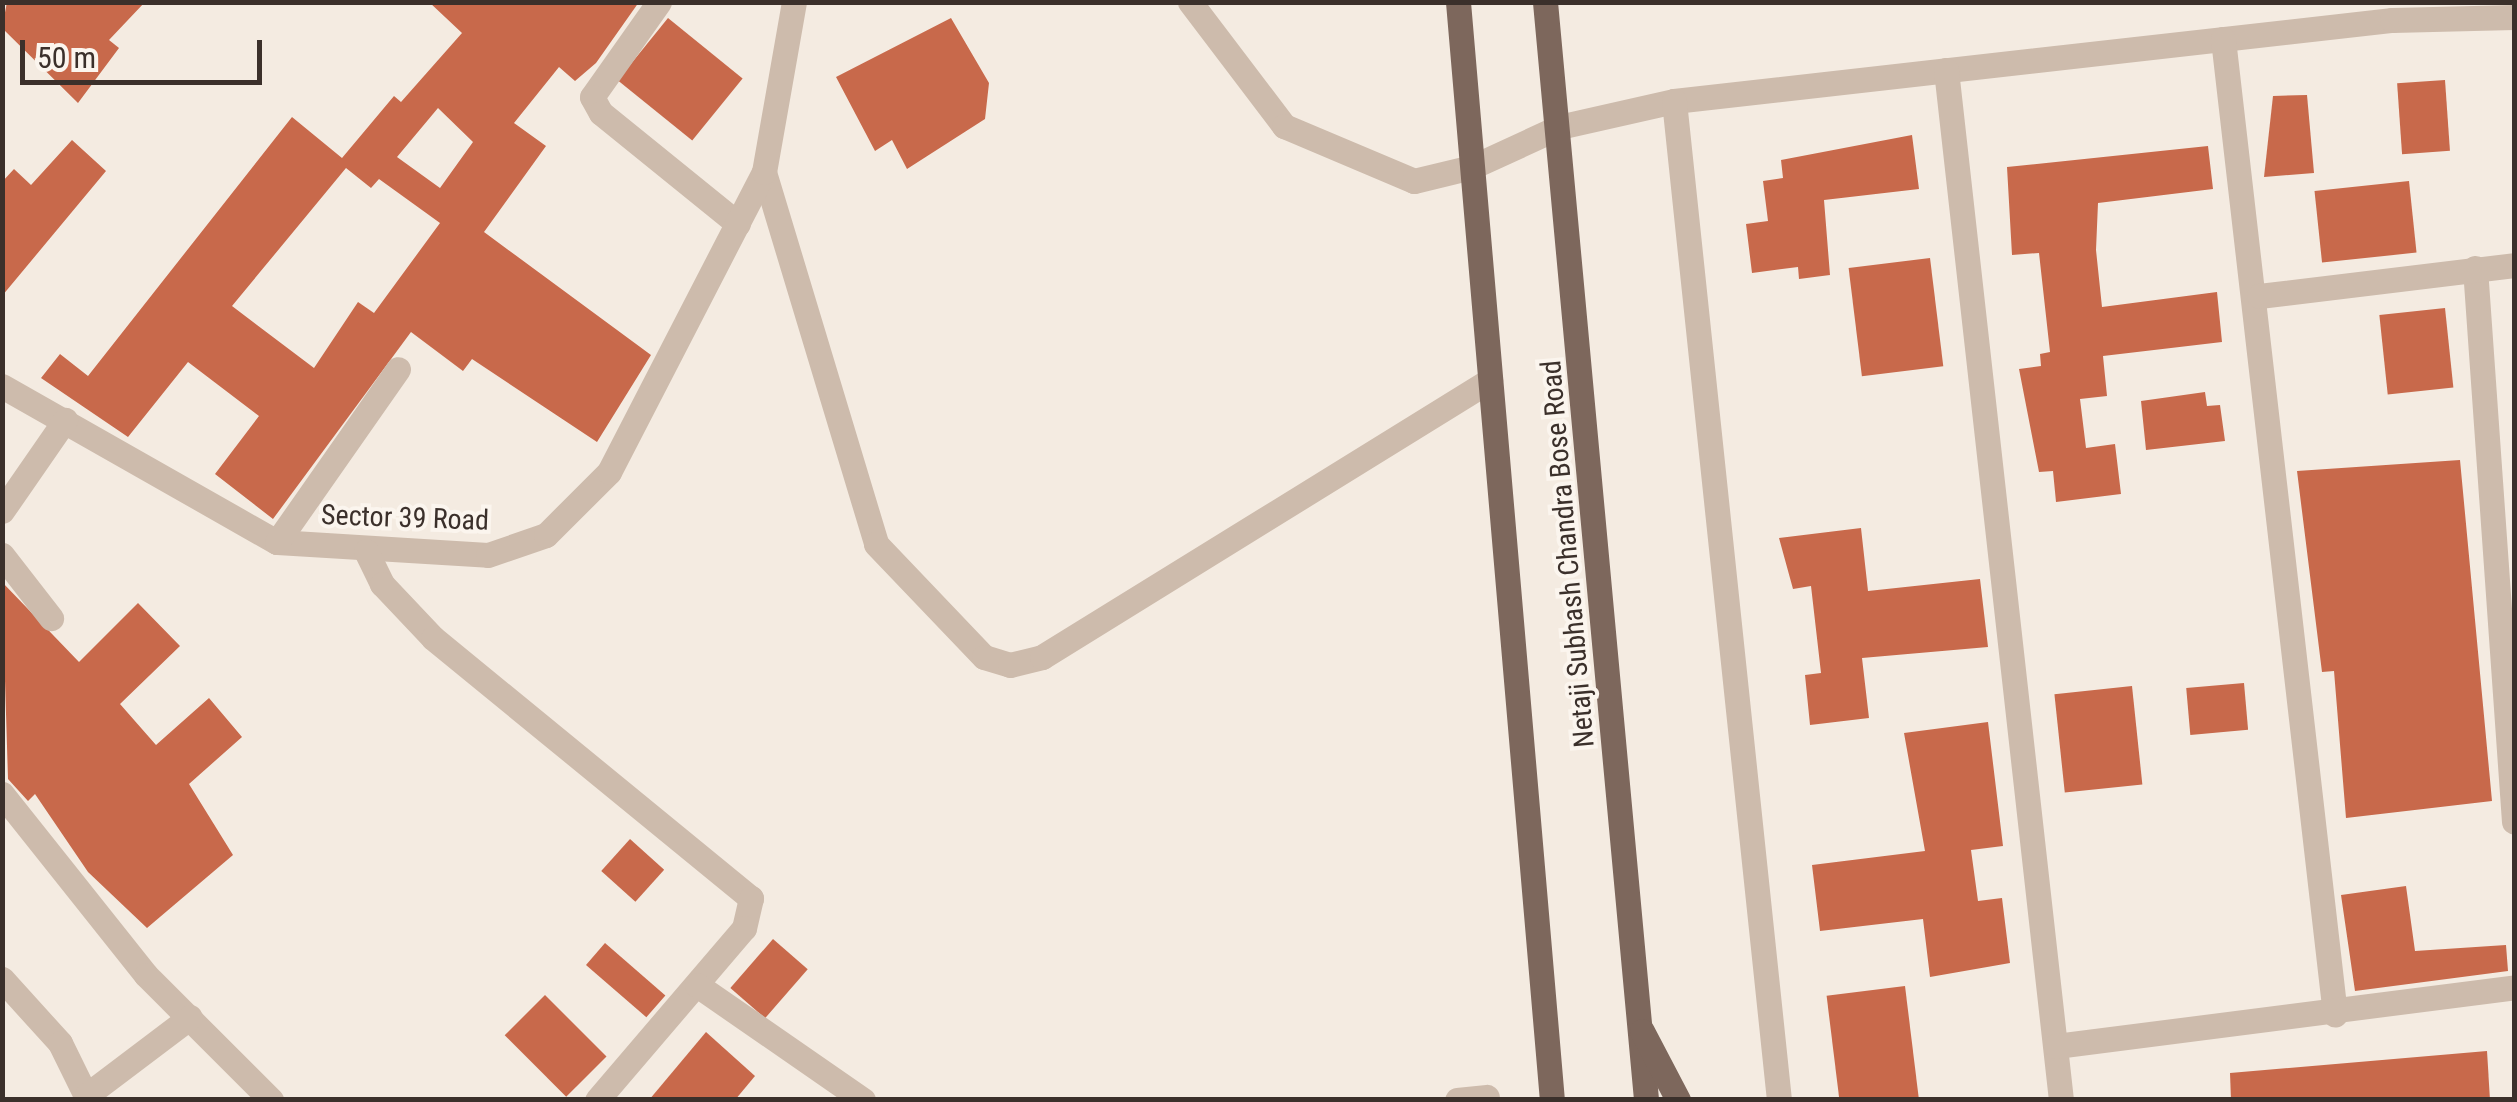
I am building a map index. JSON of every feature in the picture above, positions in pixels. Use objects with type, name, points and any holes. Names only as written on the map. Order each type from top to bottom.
[{"type":"main road","points":[[1458,2],[1552,1100]]},
{"type":"main road","name":"Netaji Subhash Chandra Bose Road","points":[[1546,2],[1646,1100]]},
{"type":"main road","points":[[1639,1027],[1678,1100]]},
{"type":"street","points":[[660,2],[592,96],[601,114],[738,224]]},
{"type":"street","points":[[1190,2],[1259,100],[1298,136],[1414,181],[1472,167],[1559,127],[1674,101],[2223,39],[2391,11],[2514,17]]},
{"type":"street","name":"Sector 39 Road","points":[[2,386],[276,542],[366,551],[488,555],[546,535],[609,472],[764,172],[792,4]]},
{"type":"street","points":[[2223,39],[2259,296],[2335,1015]]},
{"type":"street","points":[[1946,70],[2060,1100]]},
{"type":"street","points":[[1674,101],[1780,1100]]},
{"type":"street","points":[[764,172],[876,544],[984,658],[1010,665],[1042,657],[1490,380]]},
{"type":"street","points":[[2259,296],[2514,265]]},
{"type":"street","points":[[2475,268],[2514,822]]},
{"type":"street","points":[[276,542],[398,369]]},
{"type":"street","points":[[2,511],[65,420]]},
{"type":"street","points":[[366,551],[400,608],[432,638],[751,898],[744,928],[597,1100]]},
{"type":"street","points":[[2,554],[51,618]]},
{"type":"street","points":[[2,794],[190,1017],[272,1100]]},
{"type":"street","points":[[2,978],[60,1044],[87,1097],[190,1017]]},
{"type":"street","points":[[697,985],[863,1100]]},
{"type":"street","points":[[2056,1046],[2335,1015],[2514,987]]},
{"type":"street","points":[[1457,1100],[1487,1097]]},
{"type":"building","points":[[7,2],[145,2],[109,40],[119,48],[78,103],[2,28]]},
{"type":"building","points":[[429,2],[639,2],[596,63],[575,81],[559,67],[514,123],[546,146],[484,232],[651,355],[597,442],[472,359],[463,371],[411,332],[273,519],[215,474],[259,416],[188,362],[128,437],[41,378],[60,354],[88,376],[292,117],[342,158],[394,96],[401,102],[462,33]],"holes":[[[438,108],[473,142],[440,188],[397,157]],[[346,168],[371,188],[379,179],[440,223],[374,313],[358,302],[314,368],[232,306]]]},
{"type":"building","points":[[668,18],[743,78],[692,141],[618,80]]},
{"type":"building","points":[[951,18],[989,83],[985,119],[907,169],[892,140],[875,151],[836,77]]},
{"type":"building","points":[[2445,80],[2450,151],[2402,154],[2397,83]]},
{"type":"building","points":[[2307,95],[2314,173],[2264,177],[2273,96]]},
{"type":"building","points":[[1912,135],[1919,189],[1824,200],[1830,275],[1799,279],[1798,267],[1752,273],[1746,224],[1768,221],[1763,181],[1783,178],[1781,160]]},
{"type":"building","points":[[72,140],[106,171],[2,296],[2,182],[14,169],[31,185]]},
{"type":"building","points":[[2208,146],[2213,189],[2098,203],[2096,250],[2102,307],[2217,292],[2222,342],[2103,356],[2107,396],[2080,399],[2086,448],[2115,444],[2121,494],[2056,502],[2053,471],[2039,472],[2019,369],[2041,366],[2040,354],[2050,352],[2039,253],[2012,255],[2007,167]]},
{"type":"building","points":[[2409,181],[2417,253],[2322,263],[2315,191]]},
{"type":"building","points":[[1930,258],[1943,366],[1862,376],[1849,268]]},
{"type":"building","points":[[2445,308],[2453,388],[2388,394],[2379,315]]},
{"type":"building","points":[[2205,392],[2207,406],[2220,405],[2225,441],[2146,450],[2141,401]]},
{"type":"building","points":[[2460,460],[2492,801],[2346,818],[2334,671],[2322,672],[2297,471]]},
{"type":"building","points":[[1861,528],[1868,591],[1980,579],[1988,647],[1862,658],[1869,718],[1810,725],[1805,675],[1821,673],[1811,586],[1793,589],[1779,538]]},
{"type":"building","points":[[2,582],[79,662],[138,603],[180,646],[120,704],[156,745],[209,698],[242,737],[189,784],[233,855],[147,928],[88,872],[35,794],[28,801],[8,779]]},
{"type":"building","points":[[2244,683],[2248,730],[2190,735],[2186,688]]},
{"type":"building","points":[[2132,686],[2142,784],[2065,793],[2054,694]]},
{"type":"building","points":[[1988,722],[2003,846],[1971,850],[1978,901],[2002,898],[2010,963],[1930,977],[1923,919],[1820,931],[1812,865],[1925,851],[1904,733]]},
{"type":"building","points":[[630,839],[664,870],[635,902],[601,871]]},
{"type":"building","points":[[2406,886],[2415,951],[2506,945],[2508,971],[2355,991],[2341,895]]},
{"type":"building","points":[[773,939],[808,969],[765,1018],[730,988]]},
{"type":"building","points":[[605,943],[665,995],[646,1017],[586,965]]},
{"type":"building","points":[[1905,986],[1919,1100],[1839,1100],[1827,996]]},
{"type":"building","points":[[545,995],[607,1057],[566,1097],[505,1035]]},
{"type":"building","points":[[706,1032],[755,1076],[735,1100],[649,1100]]},
{"type":"building","points":[[2487,1051],[2490,1100],[2231,1100],[2230,1073]]}]
